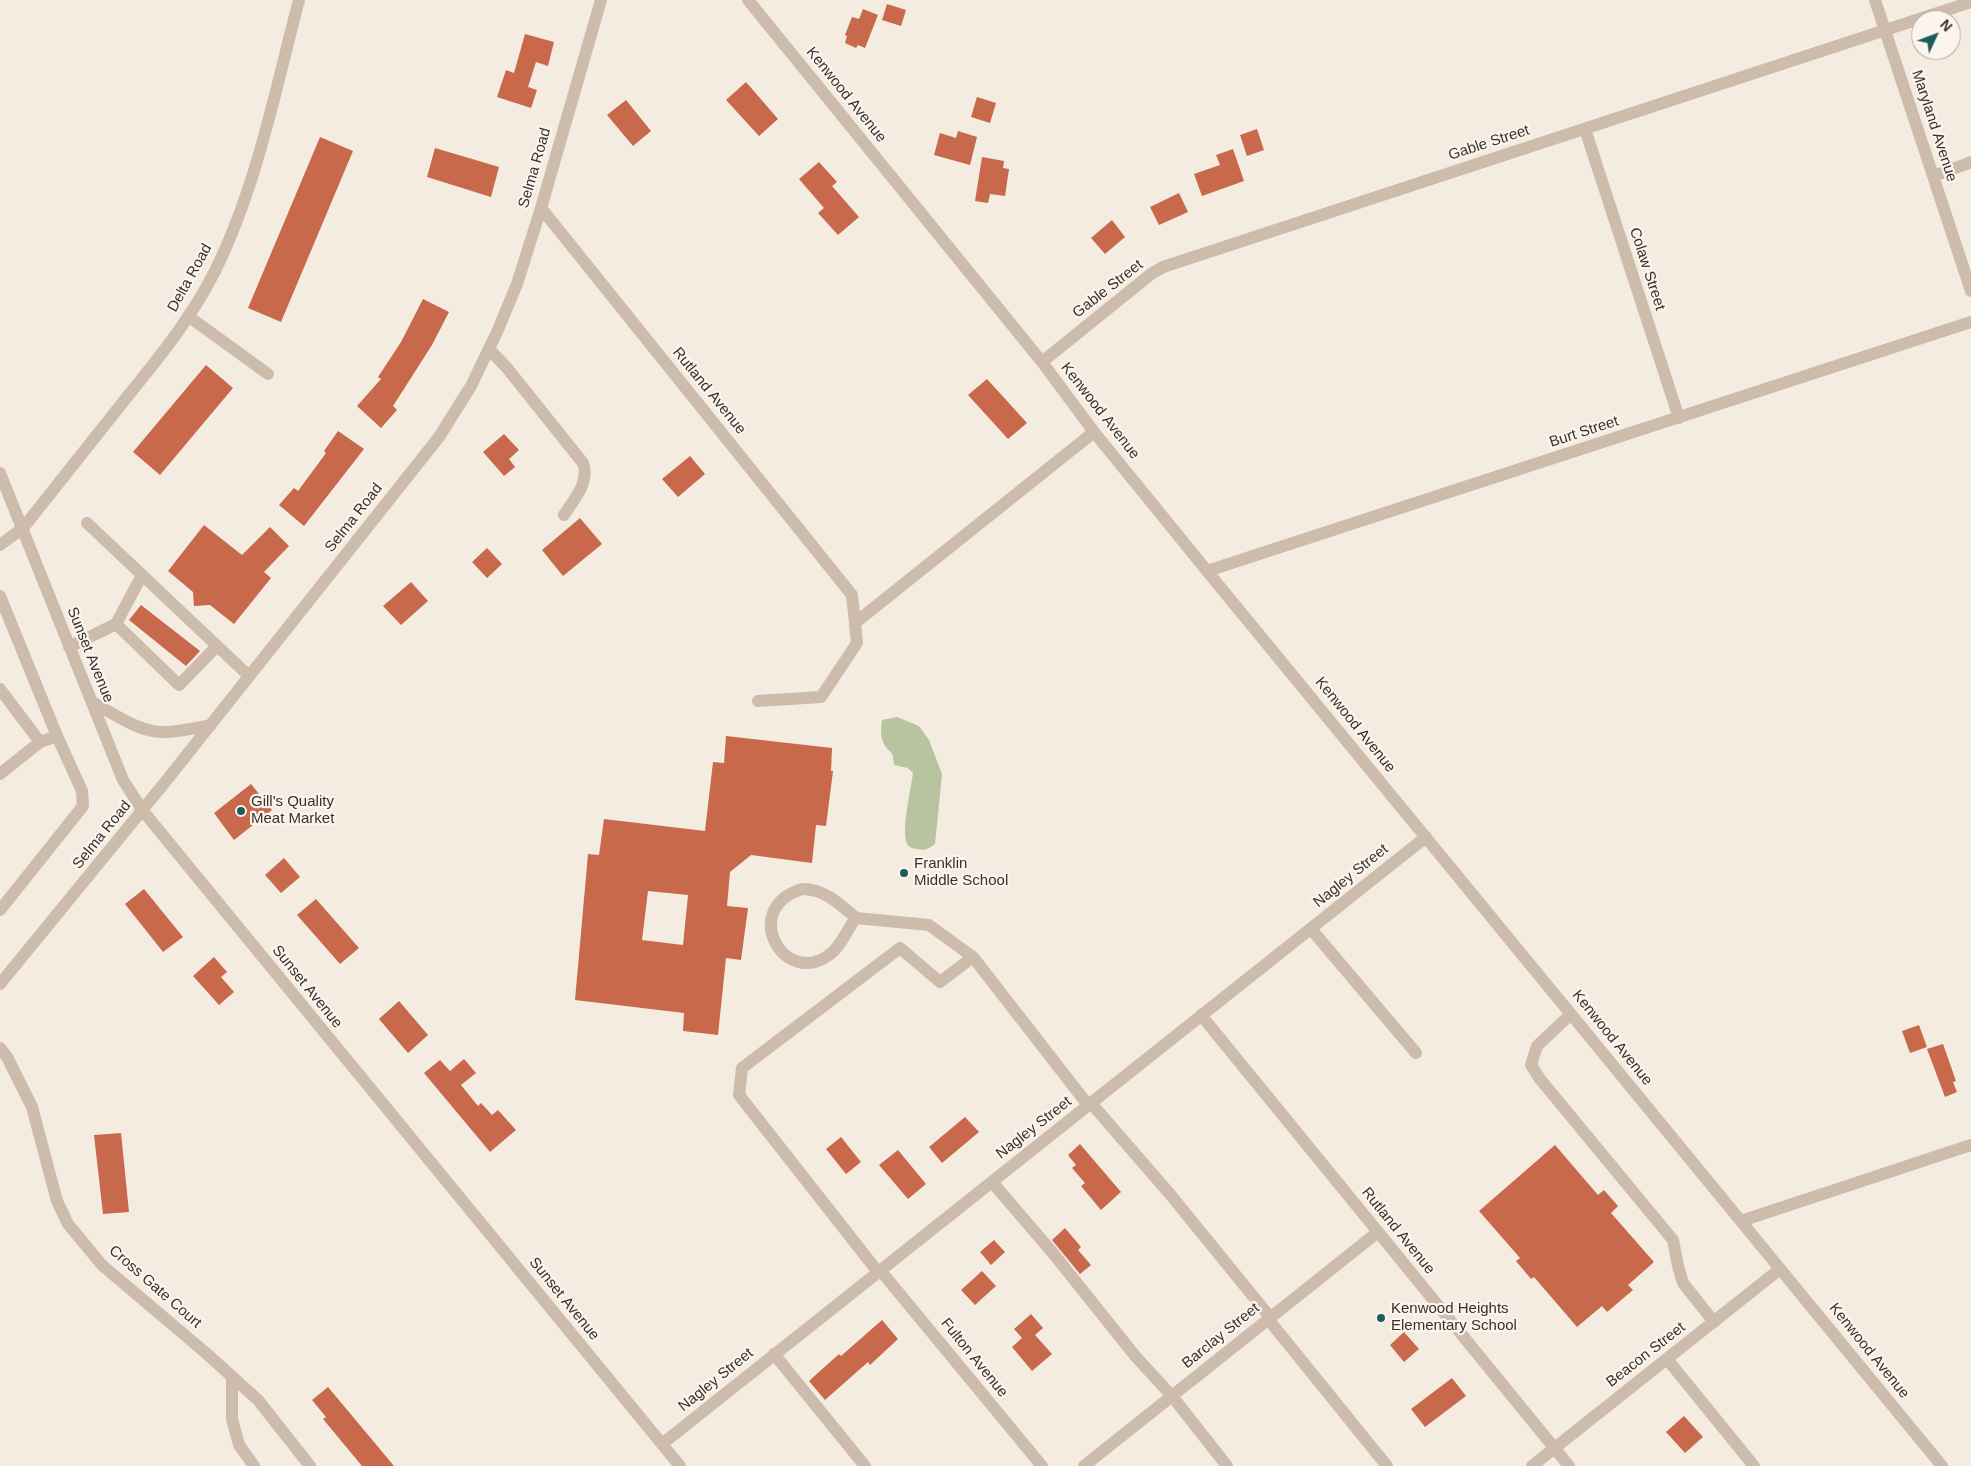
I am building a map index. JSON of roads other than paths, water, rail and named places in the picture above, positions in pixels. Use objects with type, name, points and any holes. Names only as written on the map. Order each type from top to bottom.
[{"type":"street","name":"Delta Road","points":[[0,545],[23,528],[140,382],[188,316],[215,272],[239,217],[262,143],[299,0]]},
{"type":"street","name":"Selma Road","points":[[0,984],[143,810],[439,437],[471,386],[517,284],[601,0]]},
{"type":"street","name":"Kenwood Avenue","points":[[748,0],[1042,362],[1094,432],[1207,572],[1942,1466]]},
{"type":"street","name":"Maryland Avenue","points":[[1875,0],[1971,291]]},
{"type":"street","name":"Gable Street","points":[[1042,362],[1151,274],[1163,267],[1971,2]]},
{"type":"street","name":"Colaw Street","points":[[1585,129],[1679,418]]},
{"type":"street","points":[[1934,176],[1971,162]]},
{"type":"street","name":"Rutland Avenue","points":[[541,208],[852,595],[855,623]]},
{"type":"street","points":[[188,316],[268,374]]},
{"type":"street","name":"Burt Street","points":[[1207,572],[1971,322]]},
{"type":"street","points":[[489,349],[583,463],[586,473],[584,484],[564,515]]},
{"type":"street","points":[[758,701],[821,697],[857,643],[855,623],[1094,432]]},
{"type":"street","name":"Sunset Avenue","points":[[0,473],[123,780],[143,810],[680,1466]]},
{"type":"street","points":[[87,523],[249,676]]},
{"type":"street","points":[[70,647],[116,624],[142,575]]},
{"type":"street","points":[[0,596],[57,736],[82,791],[83,806],[0,910]]},
{"type":"street","points":[[116,624],[179,685],[217,646]]},
{"type":"street","points":[[0,689],[40,742]]},
{"type":"street","points":[[92,702],[132,725],[146,730],[166,732],[211,725]]},
{"type":"street","points":[[0,774],[40,742],[57,736]]},
{"type":"street","name":"Nagley Street","points":[[662,1444],[1426,837]]},
{"type":"street","points":[[856,918],[839,945],[831,954],[820,961],[807,963],[794,961],[784,955],[775,945],[771,933],[770,921],[774,909],[786,896],[802,889],[813,889],[824,893],[856,918],[929,925],[973,957],[1090,1104],[1169,1193],[1386,1466]]},
{"type":"street","points":[[1311,929],[1416,1053]]},
{"type":"street","name":"Fulton Avenue","points":[[973,957],[940,982],[900,948],[742,1068],[739,1095],[760,1124],[879,1271],[1042,1466]]},
{"type":"street","points":[[1570,1014],[1537,1046],[1531,1065],[1540,1079],[1673,1240],[1683,1284],[1714,1322]]},
{"type":"street","name":"Rutland Avenue","points":[[1201,1015],[1570,1466]]},
{"type":"street","name":"Cross Gate Court","points":[[0,1048],[7,1056],[32,1107],[57,1201],[68,1224],[102,1265],[258,1400],[310,1466]]},
{"type":"street","points":[[1741,1221],[1971,1145]]},
{"type":"street","points":[[992,1182],[1052,1252],[1136,1357],[1172,1396],[1227,1466]]},
{"type":"street","name":"Barclay Street","points":[[1084,1466],[1378,1232]]},
{"type":"street","name":"Beacon Street","points":[[1532,1466],[1780,1269]]},
{"type":"street","points":[[774,1354],[865,1466]]},
{"type":"street","points":[[1667,1359],[1754,1466]]},
{"type":"street","points":[[232,1377],[232,1419],[239,1445],[254,1466]]},
{"type":"place","name":"Gill's Quality Meat Market","points":[[241,811]]},
{"type":"place","name":"Franklin Middle School","points":[[904,873]]},
{"type":"place","name":"Kenwood Heights Elementary School","points":[[1381,1318]]}]
